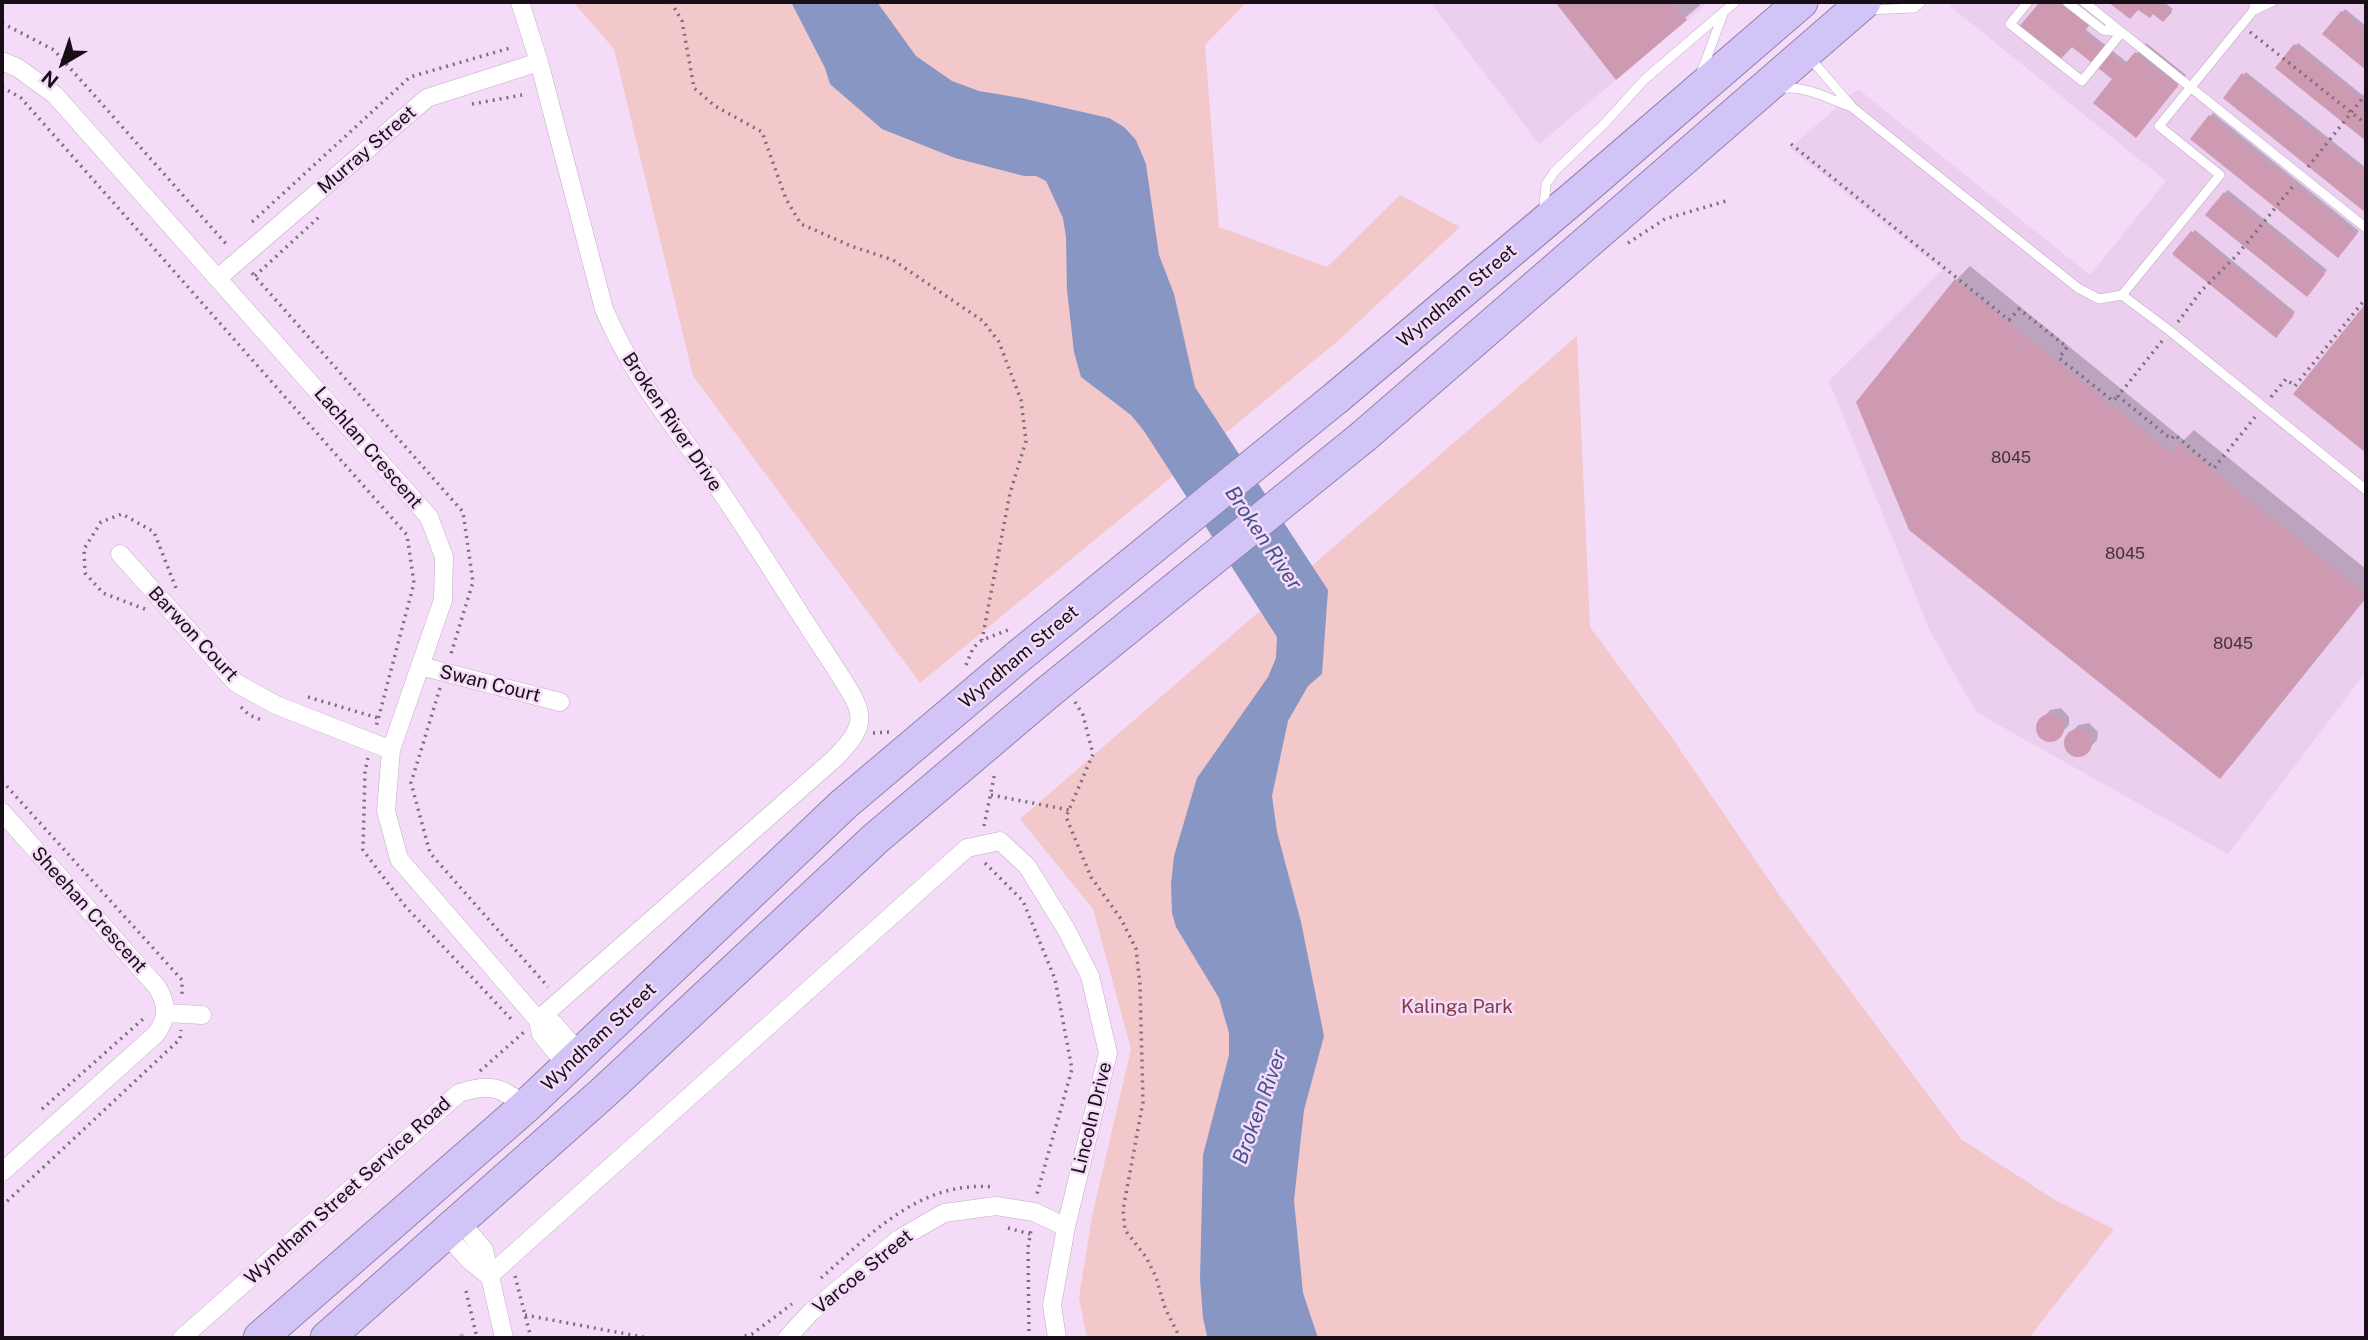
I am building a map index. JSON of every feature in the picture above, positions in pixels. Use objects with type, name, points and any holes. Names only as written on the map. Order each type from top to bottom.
[{"type":"highway","name":"Wyndham Street","points":[[260,1338],[575,1061],[844,804],[1018,656],[1337,397],[1801,2]]},
{"type":"highway","points":[[327,1338],[603,1093],[875,839],[1047,694],[1364,436],[1859,6]]},
{"type":"highway","points":[[1739,57],[1765,50],[1805,53]]},
{"type":"highway","points":[[1552,216],[1559,223],[1583,227],[1616,218]]},
{"type":"highway","points":[[575,1061],[603,1093]]},
{"type":"highway","points":[[423,1194],[452,1227]]},
{"type":"street","name":"Broken River Drive","points":[[520,2],[539,62],[604,309],[617,340],[632,369],[710,477],[849,690],[860,712],[857,734],[834,759],[538,1020]]},
{"type":"street","name":"Lachlan Crescent","points":[[2,61],[18,68],[55,94],[429,517],[444,557],[443,600],[391,750],[386,811],[399,859],[538,1020],[541,1034],[575,1061]]},
{"type":"street","name":"Murray Street","points":[[218,278],[427,98],[539,62]]},
{"type":"street","name":"Barwon Court","points":[[120,554],[236,682],[276,705],[391,750]]},
{"type":"street","name":"Swan Court","points":[[420,666],[561,702]]},
{"type":"street","name":"Sheehan Crescent","points":[[2,812],[157,987],[166,1005],[166,1012]]},
{"type":"street","name":"Lincoln Drive","points":[[977,850],[1000,841],[1027,866],[1066,929],[1090,976],[1108,1053],[1066,1227],[1052,1306],[1057,1338]]},
{"type":"street","points":[[489,1276],[967,848],[977,850]]},
{"type":"street","points":[[2,1172],[155,1035],[161,1028],[166,1012],[202,1015]]},
{"type":"street","name":"Wyndham Street Service Road","points":[[182,1338],[459,1093],[481,1086],[503,1089],[526,1105]]},
{"type":"street","name":"Varcoe Street","points":[[787,1338],[811,1312],[898,1239],[944,1213],[996,1206],[1034,1212],[1066,1227]]},
{"type":"street","points":[[452,1227],[470,1261],[489,1276],[504,1338]]},
{"type":"lane","points":[[1552,216],[1544,206],[1544,196],[1546,184],[1555,171],[1604,124],[1645,79],[1735,2]]},
{"type":"lane","points":[[1859,6],[1914,8],[1921,2]]},
{"type":"lane","points":[[2028,2],[2010,24],[2082,81],[2120,33]]},
{"type":"lane","points":[[2067,2],[2104,30],[2120,33]]},
{"type":"lane","points":[[2084,2],[2366,228]]},
{"type":"lane","points":[[1805,53],[1853,108],[2078,288],[2099,299],[2122,295],[2220,175],[2159,126],[2255,6],[2272,2]]},
{"type":"lane","points":[[1692,97],[1725,11]]},
{"type":"lane","points":[[1758,94],[1787,87],[1853,108]]},
{"type":"lane","points":[[2122,295],[2366,490]]},
{"type":"path","points":[[671,2],[682,21],[694,88],[715,106],[762,132],[786,199],[801,224],[850,246],[893,260],[983,321],[999,342],[1021,400],[1026,441],[1010,493],[982,640]]},
{"type":"path","points":[[2,23],[54,50],[463,512],[473,582],[411,783],[430,853],[548,987]]},
{"type":"path","points":[[2242,25],[2366,124]]},
{"type":"path","points":[[2,87],[21,98],[407,535],[414,583],[365,771],[363,850],[405,906],[513,1021]]},
{"type":"path","points":[[2170,331],[2201,291],[2237,255],[2366,94]]},
{"type":"path","points":[[460,106],[522,95]]},
{"type":"path","points":[[1791,144],[2009,320],[2019,309],[2067,347],[2059,358],[2113,401],[2118,396]]},
{"type":"path","points":[[255,276],[325,212]]},
{"type":"path","points":[[995,769],[977,850],[1023,901],[1055,979],[1072,1069],[1038,1188],[1028,1248],[1029,1338]]},
{"type":"path","points":[[2,781],[182,980],[166,1012],[42,1110]]},
{"type":"path","points":[[990,795],[1069,810]]},
{"type":"path","points":[[2,1206],[180,1039],[166,1012]]},
{"type":"path","points":[[459,1093],[479,1071],[538,1020]]},
{"type":"path","points":[[998,1225],[1031,1234]]},
{"type":"path","points":[[514,1268],[531,1338]]},
{"type":"path","points":[[466,1291],[477,1338]]},
{"type":"path","points":[[525,1315],[648,1338]]},
{"type":"shaded area","points":[[1430,2],[1709,2],[1539,144]]},
{"type":"shaded area","points":[[1956,2],[2366,2],[2366,672],[2228,854],[1976,712],[1930,631],[1829,381],[1942,270],[1790,148],[1858,89],[2090,275],[2166,181],[1950,6]]},
{"type":"green space","points":[[573,2],[1247,2],[1205,45],[1219,227],[1327,267],[1400,195],[1460,227],[1339,340],[920,683],[693,376],[614,49]]},
{"type":"green space","name":"Kalinga Park","points":[[1577,336],[1590,627],[1670,735],[1782,899],[1961,1139],[2055,1200],[2114,1229],[2029,1338],[1087,1338],[1079,1298],[1092,1216],[1131,1049],[1093,909],[1020,819]]},
{"type":"water","name":"Broken River","points":[[791,2],[877,2],[916,56],[952,81],[979,91],[1109,118],[1124,127],[1136,140],[1146,164],[1159,255],[1174,294],[1195,387],[1328,590],[1322,674],[1308,686],[1288,721],[1272,796],[1277,832],[1301,922],[1324,1036],[1304,1110],[1294,1200],[1303,1293],[1318,1338],[1207,1336],[1200,1279],[1203,1155],[1229,1055],[1229,1033],[1219,998],[1176,927],[1172,913],[1174,856],[1197,778],[1268,677],[1276,658],[1277,637],[1144,431],[1131,415],[1081,377],[1074,352],[1063,218],[1046,181],[1036,176],[1024,176],[955,158],[882,129],[830,84],[825,68]]},
{"type":"building","points":[[1555,2],[1673,2],[1687,20],[1616,80]]},
{"type":"building","points":[[2040,2],[2065,2],[2091,23],[2084,32],[2124,65],[2135,52],[2178,86],[2136,138],[2093,103],[2112,79],[2072,47],[2058,62],[2017,29]]},
{"type":"building","points":[[2108,2],[2163,2],[2161,4],[2172,12],[2163,22],[2153,14],[2150,18],[2138,10],[2130,19]]},
{"type":"building","points":[[2341,11],[2366,31],[2366,70],[2322,34]]},
{"type":"building","points":[[2294,44],[2366,102],[2366,141],[2275,68]]},
{"type":"building","points":[[2242,73],[2366,173],[2366,213],[2223,98]]},
{"type":"building","points":[[2209,115],[2357,234],[2338,258],[2190,139]]},
{"type":"building","points":[[2224,192],[2325,274],[2307,297],[2205,215]]},
{"type":"building","points":[[2191,231],[2294,315],[2276,338],[2172,254]]},
{"type":"building","points":[[1955,279],[2171,453],[2179,443],[2366,594],[2220,779],[1909,530],[1856,402]]},
{"type":"building","points":[[2366,303],[2366,453],[2293,394]]},
{"type":"building","points":[[2050,714],[2060,718],[2064,728],[2060,738],[2050,742],[2040,738],[2036,728],[2040,718]]},
{"type":"building","points":[[2078,729],[2088,733],[2092,743],[2088,753],[2078,757],[2068,753],[2064,743],[2068,733]]}]
